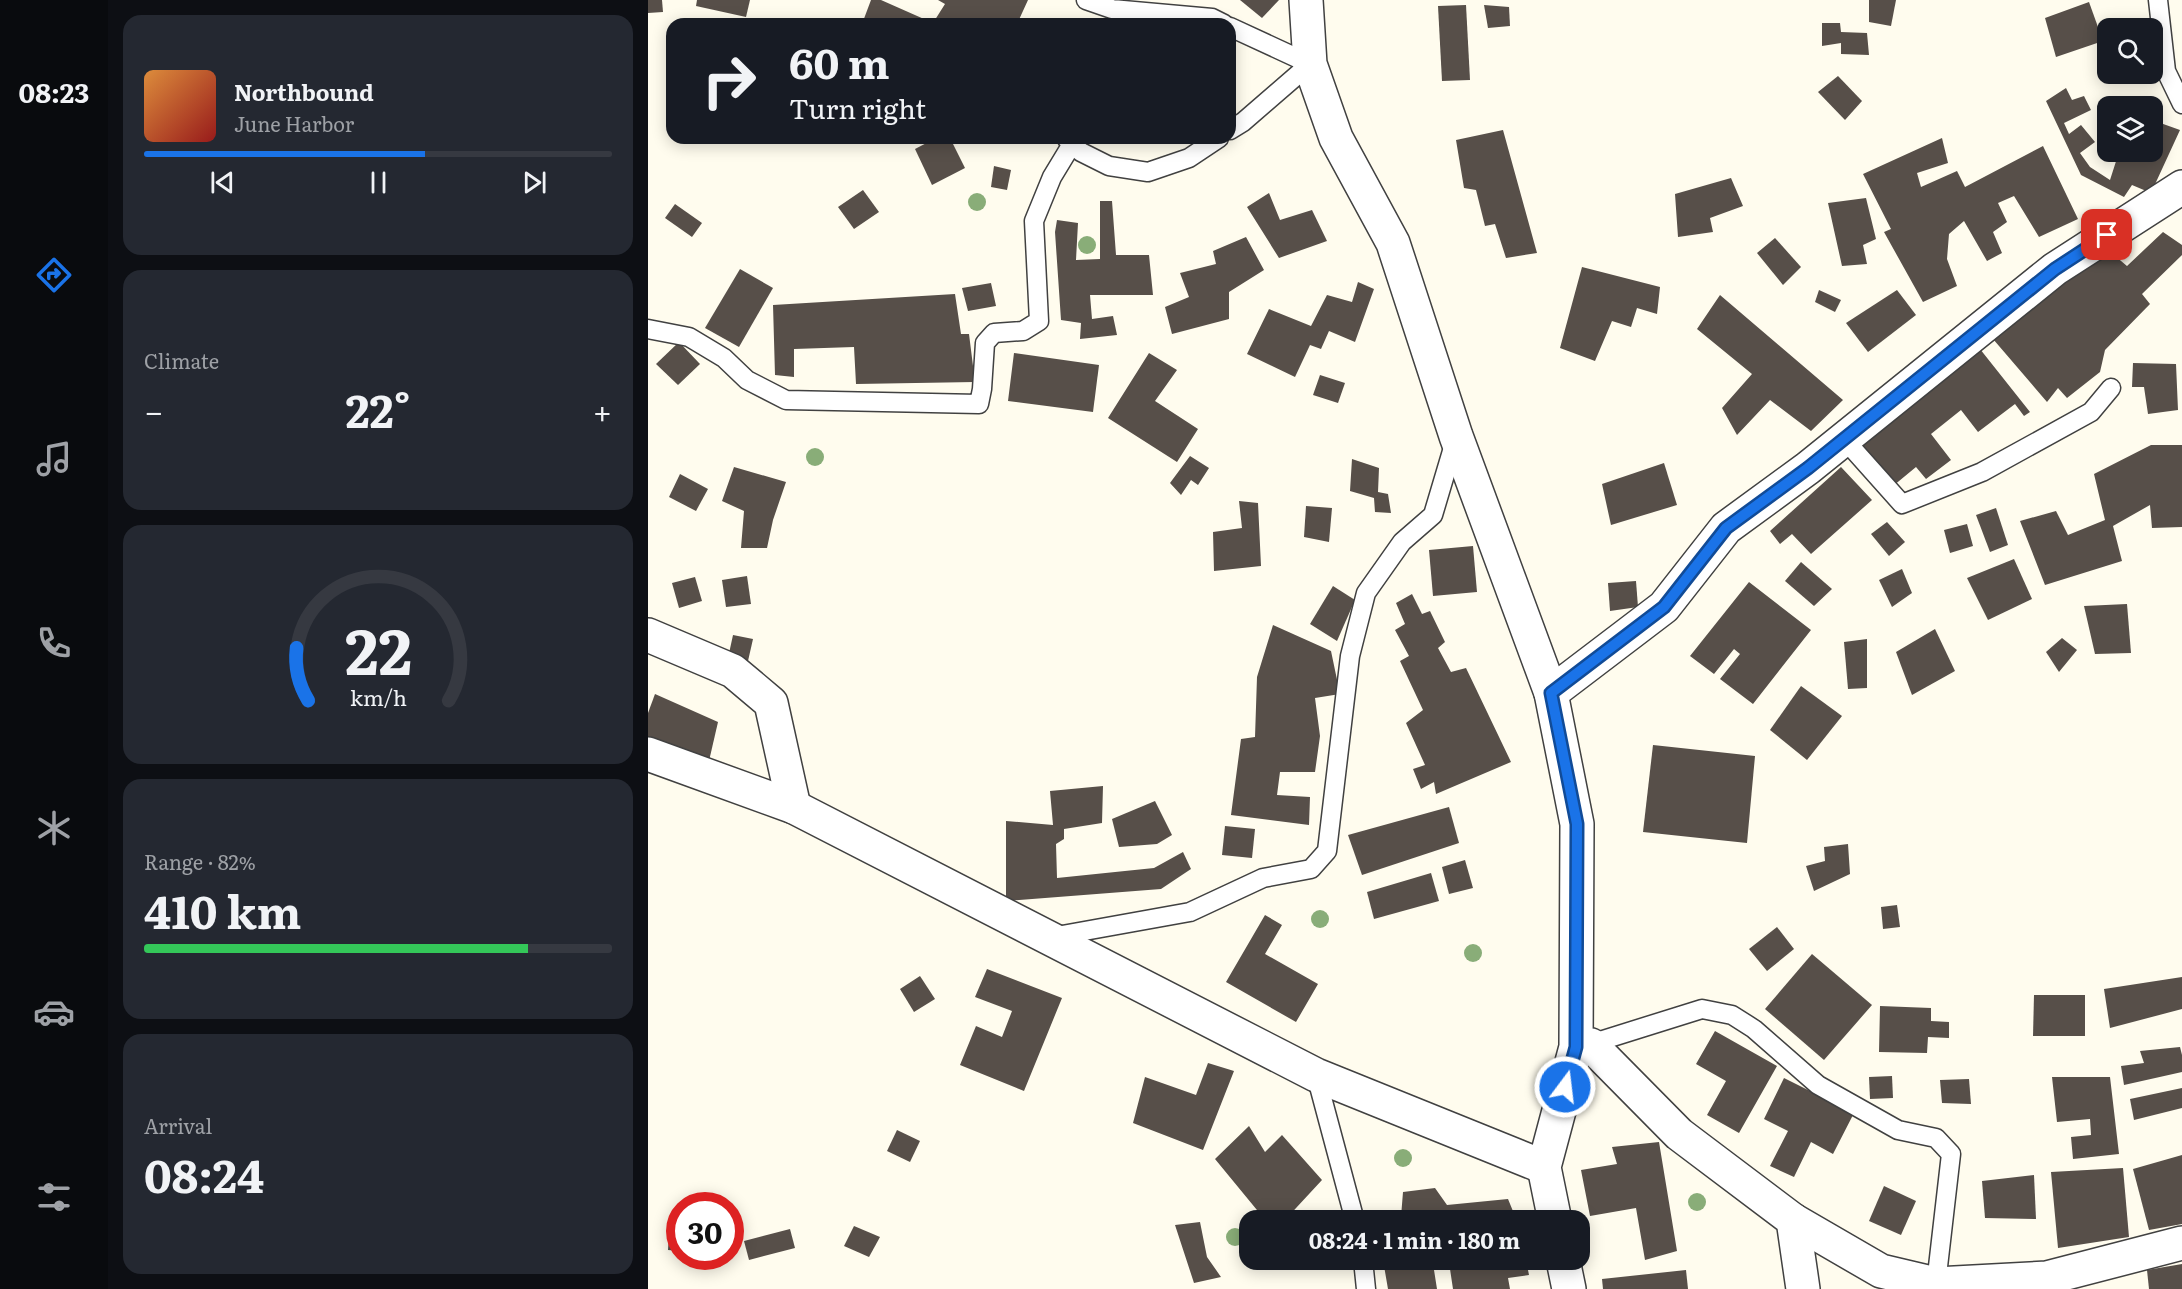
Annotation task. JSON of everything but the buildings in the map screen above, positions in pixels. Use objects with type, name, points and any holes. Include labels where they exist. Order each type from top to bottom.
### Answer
[{"type":"street","points":[[1306,0],[1310,64],[1336,138],[1394,243],[1456,436],[1551,693],[1577,824],[1584,1046],[1544,1167],[1553,1210]]},
{"type":"street","points":[[1551,693],[1664,607],[1726,528],[1808,468],[2055,269],[2182,187]]},
{"type":"street","points":[[648,635],[733,671],[771,703],[794,807]]},
{"type":"street","points":[[648,754],[794,807],[1316,1075],[1544,1167]]},
{"type":"street","points":[[1584,1046],[1678,1134],[1793,1220],[1881,1271],[1922,1281]]},
{"type":"street","points":[[1793,1220],[1803,1289]]},
{"type":"street","points":[[1873,1289],[1922,1281],[2047,1278],[2182,1243]]},
{"type":"street","points":[[1565,1270],[1569,1289]]},
{"type":"lane","points":[[1086,0],[1107,17],[1212,18]]},
{"type":"lane","points":[[2158,0],[2166,71],[2182,104]]},
{"type":"lane","points":[[1236,30],[1310,64],[1236,126]]},
{"type":"lane","points":[[648,329],[689,337],[724,358],[747,380],[786,400],[979,404],[985,343],[994,333],[1023,331],[1039,321],[1035,221],[1068,144]]},
{"type":"lane","points":[[1072,144],[1081,152],[1108,166],[1148,172],[1189,158],[1210,144]]},
{"type":"lane","points":[[1844,439],[1902,504],[1982,472],[2091,412],[2111,388]]},
{"type":"lane","points":[[1048,938],[1190,912],[1263,878],[1311,869],[1328,851],[1350,657],[1366,593],[1402,542],[1433,515],[1456,436]]},
{"type":"lane","points":[[1584,1046],[1702,1009],[1732,1015],[1754,1029],[1818,1085],[1898,1130],[1936,1138],[1951,1154],[1922,1281]]},
{"type":"lane","points":[[1316,1075],[1352,1210]]},
{"type":"lane","points":[[1364,1270],[1366,1289]]},
{"type":"route","points":[[1565,1087],[1576,1047],[1577,824],[1551,693],[1664,607],[1726,528],[1808,468],[2055,269],[2107,235]]}]
